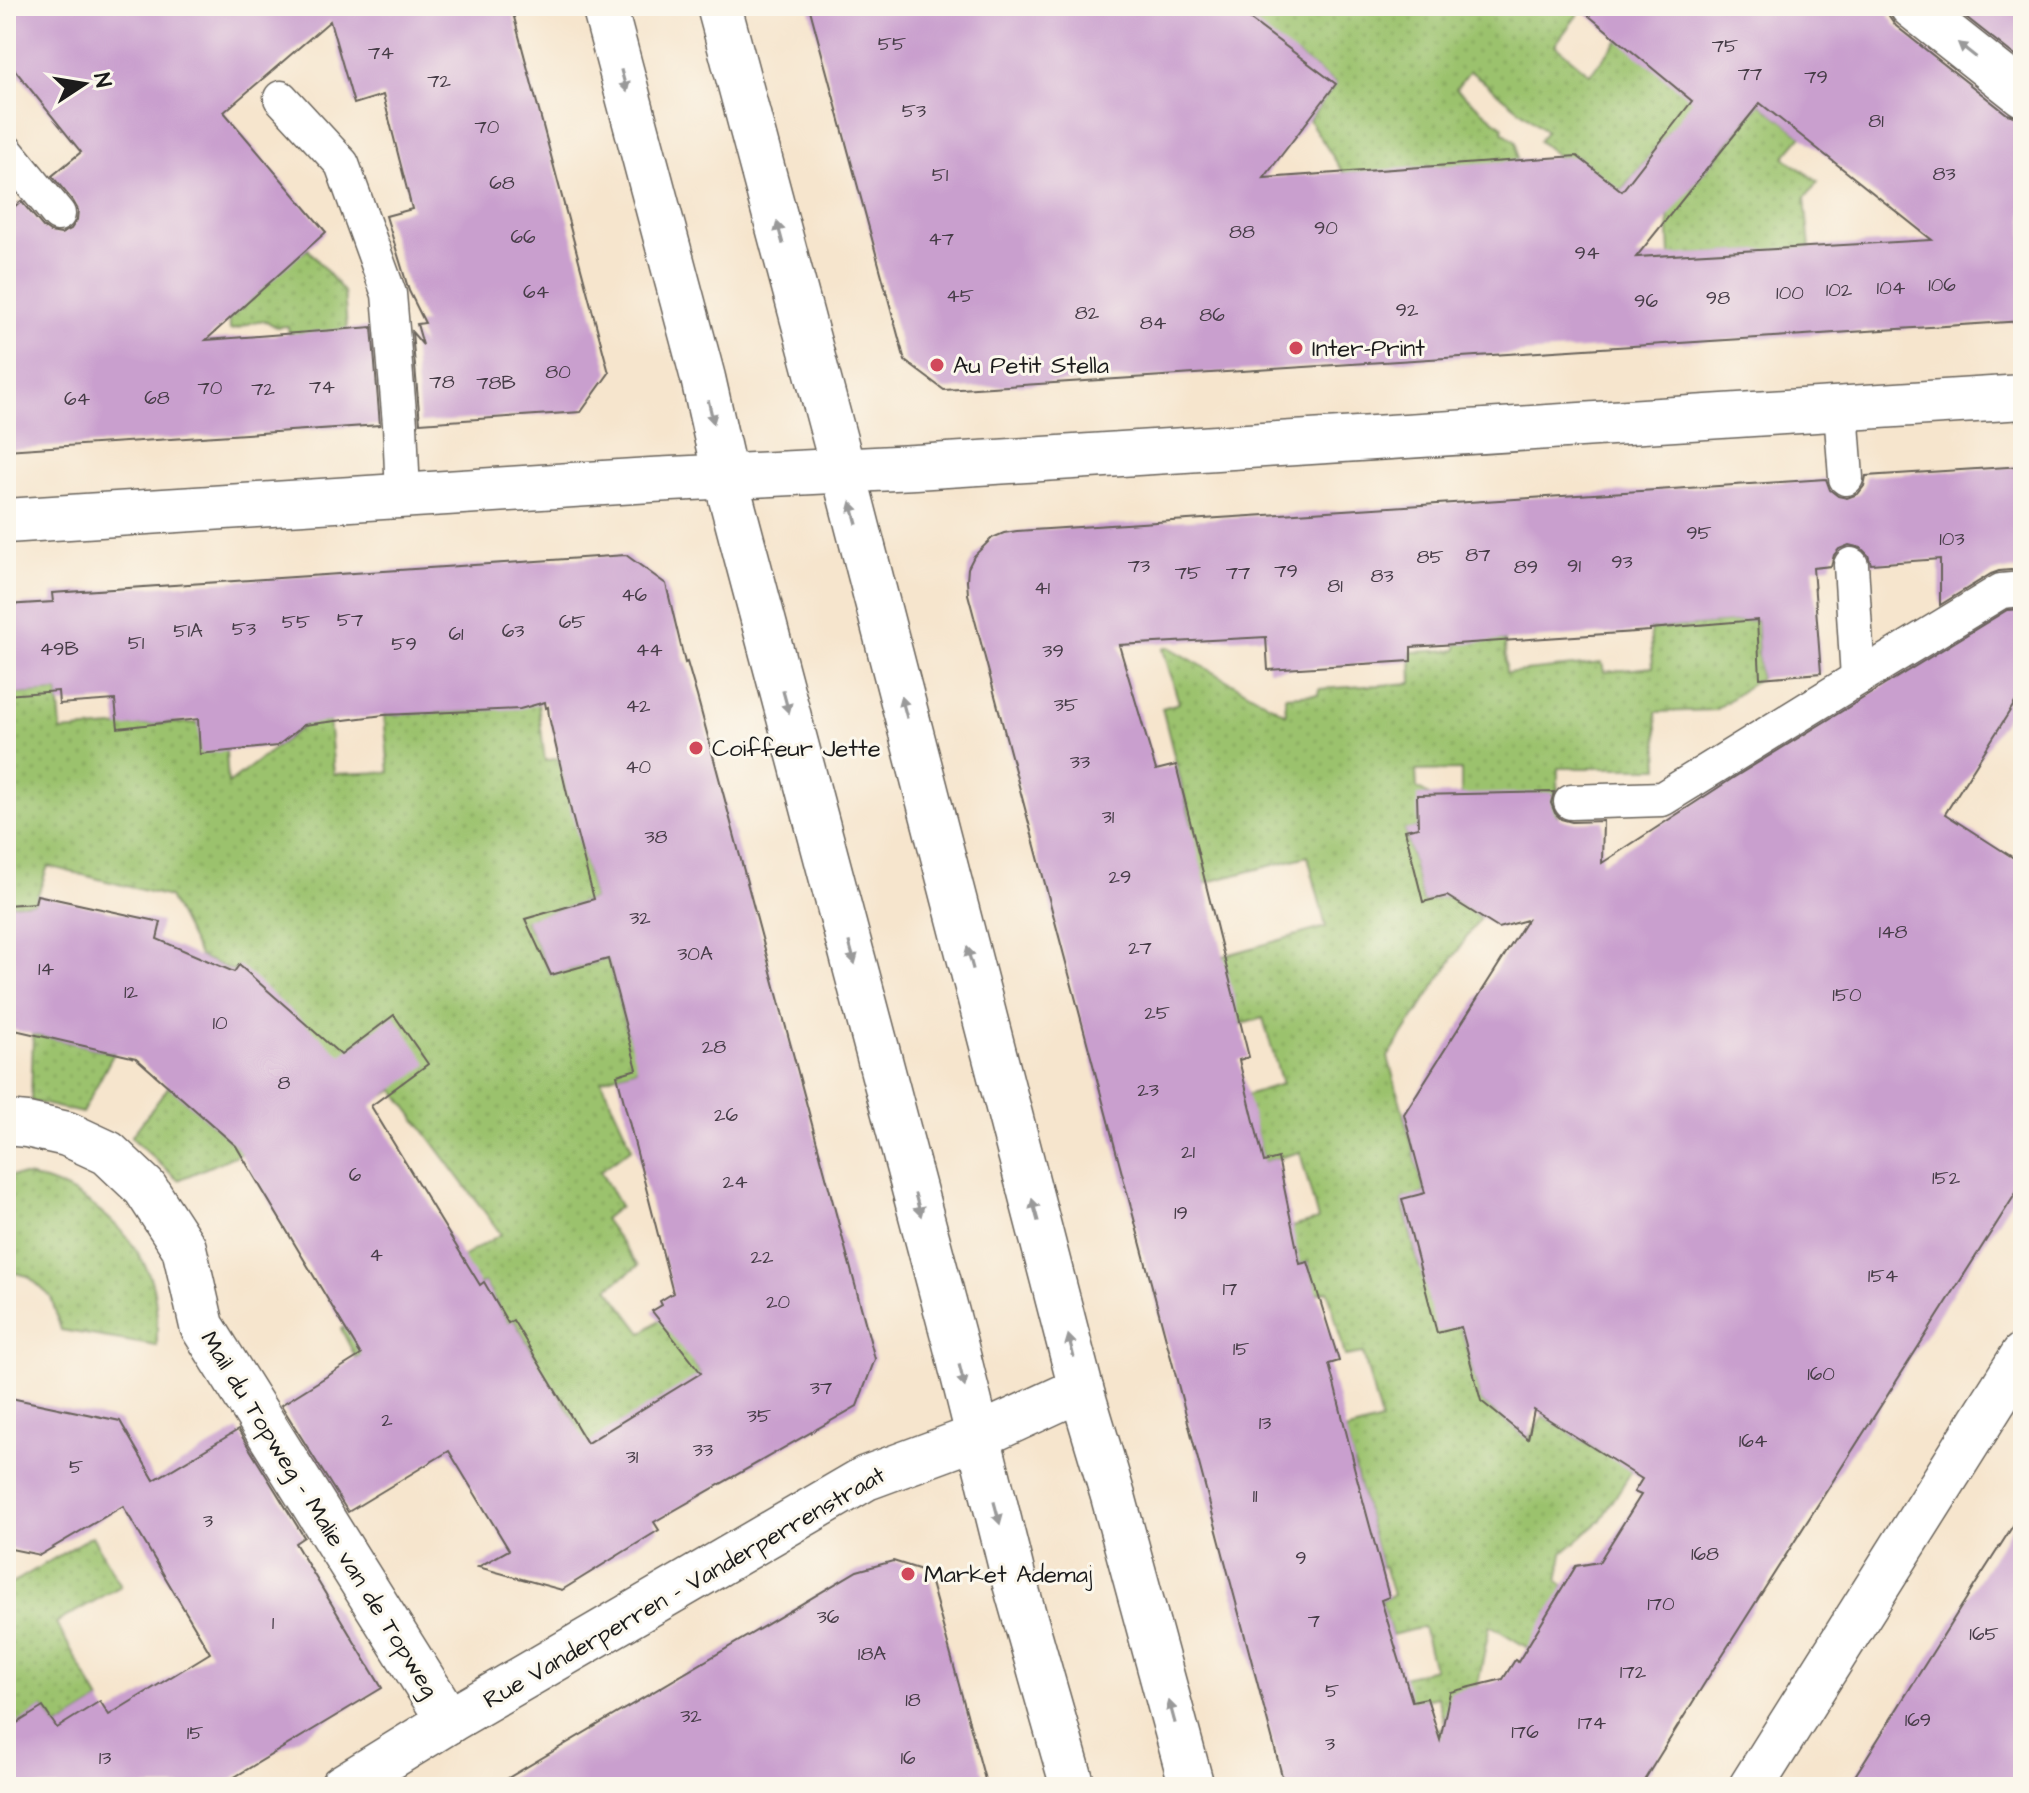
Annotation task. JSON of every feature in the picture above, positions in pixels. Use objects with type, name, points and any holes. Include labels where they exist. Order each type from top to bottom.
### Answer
[{"type":"street","points":[[604,6],[956,1347],[1014,1580],[1073,1787]]},
{"type":"street","points":[[719,6],[843,470],[1081,1389],[1192,1787]]},
{"type":"street","points":[[1912,6],[2023,94]]},
{"type":"street","points":[[6,521],[2023,397]]},
{"type":"street","name":"Mail du Topweg - Malie van de Topweg","points":[[6,1123],[67,1134],[108,1153],[145,1188],[184,1248],[202,1326],[449,1721]]},
{"type":"street","points":[[1751,1787],[2023,1355]]},
{"type":"street","name":"Rue Vanderperren - Vanderperrenstraat","points":[[342,1787],[449,1721],[866,1478],[977,1437],[1081,1389]]},
{"type":"lane","points":[[281,98],[342,164],[389,294],[403,496]]},
{"type":"lane","points":[[6,151],[58,214]]},
{"type":"lane","points":[[1841,410],[1846,478]]},
{"type":"lane","points":[[1851,565],[1858,678]]},
{"type":"lane","points":[[1571,802],[1662,799],[2001,591],[2023,589]]},
{"type":"green space","points":[[1235,6],[1584,6],[1555,45],[1590,74],[1618,40],[1728,60],[1613,201],[1539,141],[1546,131],[1470,71],[1456,89],[1503,127],[1502,131],[1516,142],[1519,181],[1386,238],[1309,120],[1336,84],[1297,55],[1253,36]]},
{"type":"green space","points":[[1760,103],[1802,136],[1784,157],[1818,182],[1805,198],[1810,248],[1670,256],[1668,211]]},
{"type":"green space","points":[[308,249],[344,292],[348,341],[289,334],[288,326],[276,327],[263,321],[230,330],[229,302]]},
{"type":"green space","points":[[1757,620],[1760,678],[1715,710],[1656,712],[1659,768],[1558,768],[1557,869],[1461,794],[1461,770],[1416,771],[1417,788],[1462,814],[1405,831],[1423,902],[1447,896],[1480,917],[1388,1057],[1425,1193],[1402,1200],[1419,1267],[1451,1291],[1481,1401],[1528,1439],[1544,1416],[1601,1453],[1622,1421],[1631,1472],[1600,1521],[1563,1553],[1558,1581],[1564,1586],[1538,1654],[1490,1625],[1462,1762],[1371,1747],[1445,1727],[1437,1696],[1409,1703],[1403,1677],[1434,1669],[1423,1627],[1392,1635],[1381,1600],[1393,1595],[1384,1566],[1381,1567],[1345,1431],[1381,1421],[1363,1353],[1345,1356],[1328,1291],[1301,1297],[1299,1290],[1315,1286],[1308,1262],[1293,1266],[1238,1241],[1318,1220],[1300,1152],[1264,1162],[1246,1095],[1282,1084],[1263,1018],[1238,1025],[1220,957],[1326,927],[1308,856],[1200,884],[1184,829],[1192,826],[1162,708],[1179,703],[1163,649],[1169,647],[1286,714],[1285,696],[1318,694],[1319,689],[1412,683],[1411,652],[1457,650],[1457,637],[1505,641],[1506,673],[1602,663],[1604,672],[1653,667],[1650,629]]},
{"type":"green space","points":[[58,691],[61,731],[198,723],[226,751],[228,784],[328,707],[334,774],[389,772],[384,715],[489,710],[538,703],[545,761],[559,758],[594,899],[525,920],[551,975],[608,959],[626,1029],[643,1067],[601,1080],[632,1148],[600,1171],[620,1206],[604,1219],[638,1266],[608,1288],[642,1333],[674,1309],[696,1366],[713,1396],[578,1449],[568,1432],[577,1425],[560,1395],[552,1399],[529,1359],[535,1355],[514,1320],[508,1323],[484,1282],[356,1358],[341,1329],[501,1234],[394,1090],[362,1108],[238,966],[234,971],[200,957],[169,897],[48,866],[35,903],[6,905],[6,695]]},
{"type":"green space","points":[[33,1034],[114,1053],[82,1113],[31,1101]]},
{"type":"green space","points":[[169,1086],[244,1152],[178,1180],[131,1137]]},
{"type":"green space","points":[[6,1175],[31,1177],[67,1190],[100,1211],[128,1239],[148,1272],[154,1290],[157,1346],[61,1330],[51,1297],[28,1276],[6,1271]]},
{"type":"green space","points":[[92,1536],[121,1586],[56,1623],[100,1701],[57,1728],[43,1708],[6,1730],[6,1587]]},
{"type":"building","points":[[6,6],[511,6],[609,373],[581,412],[420,423],[412,332],[423,345],[417,324],[425,323],[409,291],[386,216],[412,209],[383,95],[354,104],[330,21],[224,112],[326,232],[206,340],[372,327],[380,425],[6,450],[6,214],[21,201],[50,232],[61,234],[71,229],[77,220],[78,210],[52,176],[81,152],[6,59]]},
{"type":"building","points":[[809,6],[1232,6],[1336,84],[1264,178],[1577,156],[1622,191],[1692,101],[1577,6],[1888,6],[1889,16],[1896,26],[2007,114],[2023,118],[2023,321],[944,390],[905,361]],"holes":[[[1760,103],[1932,240],[1636,257]]]},
{"type":"building","points":[[1952,6],[2023,6],[2023,62]]},
{"type":"building","points":[[2023,466],[2023,569],[1991,574],[1940,605],[1940,559],[1871,564],[1861,548],[1849,545],[1839,549],[1831,566],[1813,568],[1821,673],[1760,678],[1757,620],[1650,631],[1411,647],[1411,661],[1268,670],[1266,637],[1119,645],[1156,770],[1176,765],[1249,1057],[1239,1060],[1264,1162],[1278,1158],[1300,1264],[1308,1262],[1339,1361],[1329,1364],[1389,1597],[1381,1600],[1412,1701],[1427,1698],[1440,1740],[1450,1692],[1503,1679],[1515,1660],[1518,1662],[1576,1566],[1599,1562],[1641,1495],[1634,1492],[1642,1479],[1534,1410],[1528,1439],[1481,1401],[1461,1327],[1437,1333],[1402,1199],[1425,1193],[1404,1114],[1527,920],[1498,928],[1447,896],[1423,902],[1405,830],[1418,827],[1417,795],[1554,792],[1551,803],[1561,819],[1572,822],[1603,821],[1602,863],[1733,778],[2007,610],[2023,609],[2023,690],[1945,814],[2023,864],[2023,1182],[1640,1787],[1285,1787],[968,594],[968,568],[974,556],[992,538],[1017,531],[1826,479],[1830,490],[1847,498],[1858,494],[1866,476]]},
{"type":"building","points":[[626,555],[666,584],[875,1359],[857,1406],[654,1522],[659,1530],[562,1590],[478,1567],[509,1550],[449,1451],[348,1512],[281,1405],[361,1355],[236,1146],[136,1058],[6,1028],[6,905],[35,903],[37,895],[161,922],[157,939],[234,972],[239,965],[341,1055],[394,1015],[428,1064],[371,1106],[480,1285],[484,1282],[508,1323],[513,1320],[587,1443],[701,1373],[652,1311],[673,1293],[617,1075],[637,1069],[608,959],[551,975],[525,919],[594,899],[548,707],[545,702],[520,709],[384,715],[304,725],[277,746],[200,754],[198,719],[118,728],[115,700],[59,704],[58,691],[6,695],[6,605],[53,602],[52,593]]},
{"type":"building","points":[[6,1397],[120,1421],[154,1480],[238,1430],[304,1537],[295,1543],[382,1688],[218,1787],[6,1787],[6,1730],[43,1707],[57,1728],[100,1701],[109,1715],[210,1653],[123,1506],[40,1555],[6,1548]]},
{"type":"building","points":[[2023,1510],[2023,1787],[1848,1787],[1973,1588]]},
{"type":"building","points":[[893,1561],[928,1572],[987,1787],[493,1787],[857,1571]]},
{"type":"place","name":"Inter-Print","points":[[1296,348]]},
{"type":"place","name":"Au Petit Stella","points":[[937,365]]},
{"type":"place","name":"Coiffeur Jette","points":[[696,748]]},
{"type":"place","name":"Market Ademaj","points":[[908,1574]]}]
